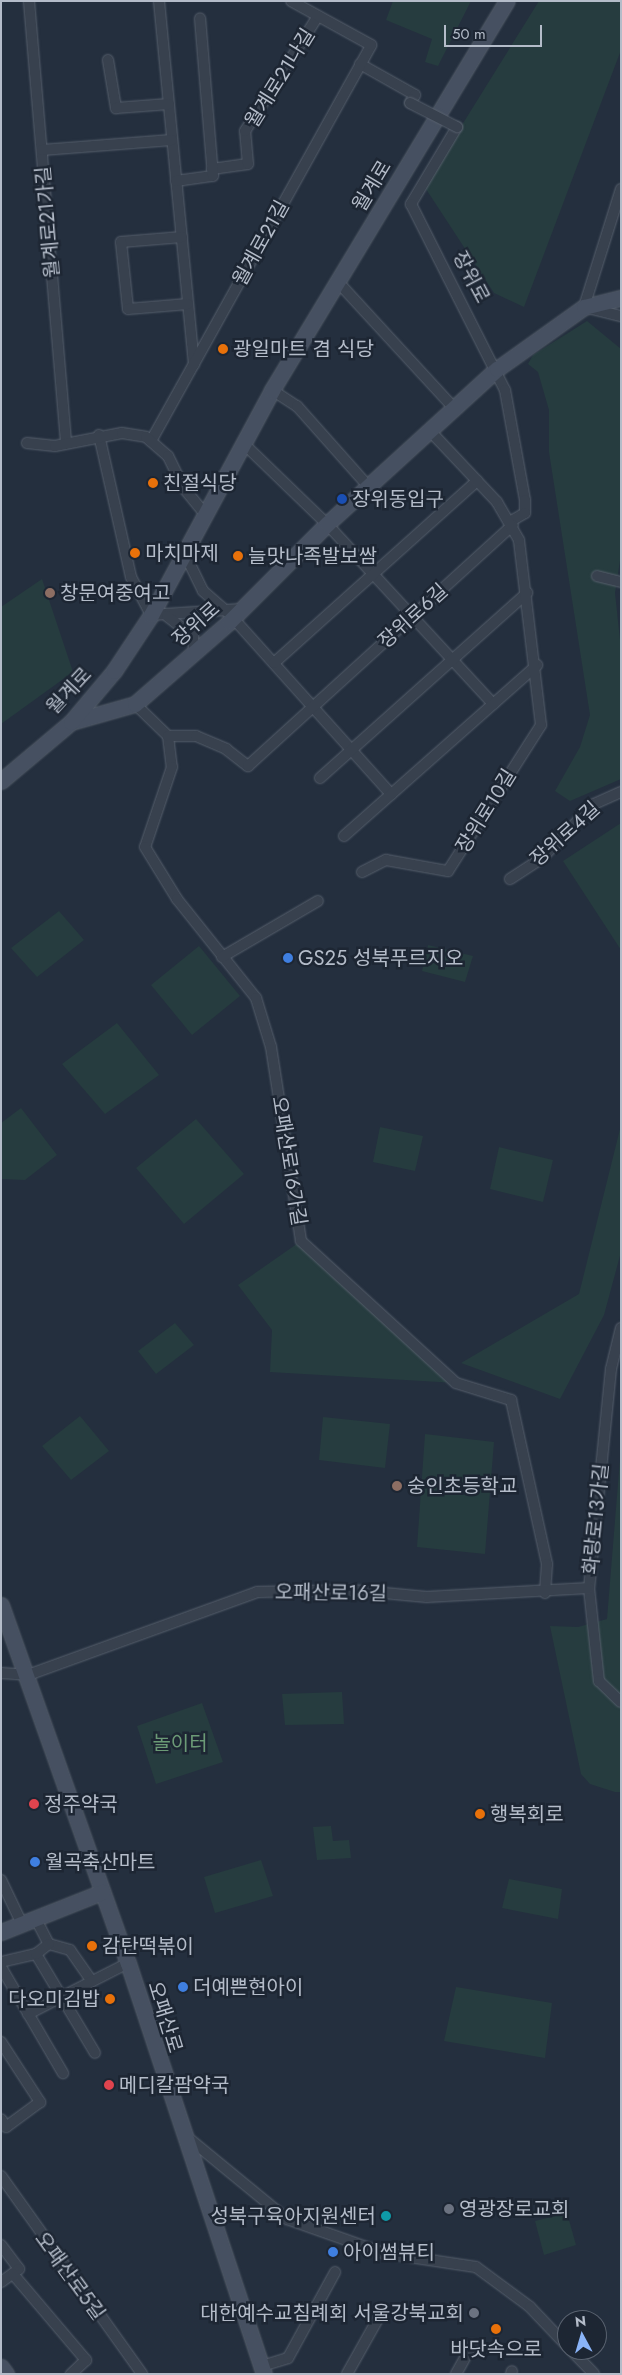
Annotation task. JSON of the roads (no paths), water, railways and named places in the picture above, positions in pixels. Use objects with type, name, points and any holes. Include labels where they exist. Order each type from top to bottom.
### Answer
[{"type":"main road","name":"월계로","points":[[1,781],[71,722],[114,671],[151,616],[204,513],[272,390],[507,1]]},
{"type":"main road","name":"장위로","points":[[71,722],[135,704],[194,652],[327,524],[497,369],[584,307],[621,298]]},
{"type":"main road","name":"오패산로","points":[[1,1605],[5,1626],[28,1675],[128,1963],[180,2130],[263,2370]]},
{"type":"main road","points":[[1,1932],[102,1892]]},
{"type":"main road","points":[[1,2367],[6,2374]]},
{"type":"street","name":"월계로21가길","points":[[29,1],[66,443]]},
{"type":"street","points":[[159,1],[194,364]]},
{"type":"street","points":[[291,1],[318,16]]},
{"type":"street","name":"월계로21길","points":[[151,441],[371,45],[318,16]]},
{"type":"street","name":"월계로21나길","points":[[176,181],[213,176],[212,168],[248,164],[245,130],[318,16]]},
{"type":"street","points":[[200,19],[212,168]]},
{"type":"street","points":[[108,60],[116,108],[169,104]]},
{"type":"street","name":"장위로","points":[[360,64],[415,94],[410,103],[457,127],[411,204],[497,369],[509,408],[525,500],[525,513],[512,523]]},
{"type":"street","points":[[42,150],[172,140]]},
{"type":"street","points":[[621,190],[584,307],[621,316]]},
{"type":"street","points":[[182,237],[121,242],[128,309],[188,304]]},
{"type":"street","points":[[338,282],[454,408]]},
{"type":"street","points":[[272,390],[297,406],[369,487]]},
{"type":"street","name":"장위로10길","points":[[362,872],[386,860],[448,871],[541,725],[536,665],[526,594],[512,523],[430,431]]},
{"type":"street","points":[[27,443],[55,446],[99,435],[122,433],[151,441],[168,456],[182,488],[204,513]]},
{"type":"street","points":[[99,435],[131,577],[151,616],[234,613]]},
{"type":"street","points":[[243,443],[327,524],[493,704]]},
{"type":"street","points":[[274,663],[477,482]]},
{"type":"street","name":"장위로6길","points":[[168,736],[196,736],[226,749],[248,766],[512,523]]},
{"type":"street","points":[[184,552],[203,591],[234,613],[274,663],[391,794]]},
{"type":"street","points":[[597,576],[621,582]]},
{"type":"street","points":[[320,778],[526,594]]},
{"type":"street","points":[[167,616],[193,636],[194,652]]},
{"type":"street","points":[[344,836],[536,665]]},
{"type":"street","points":[[135,704],[168,736]]},
{"type":"street","name":"오패산로16가길","points":[[168,736],[172,767],[145,847],[177,899],[256,998],[271,1047],[301,1240],[456,1383],[510,1400],[547,1564],[545,1593]]},
{"type":"street","name":"장위로4길","points":[[510,878],[542,858],[594,804],[621,792]]},
{"type":"street","points":[[222,957],[318,901]]},
{"type":"street","name":"화랑로13가길","points":[[621,1328],[611,1369],[589,1588],[599,1681],[621,1702]]},
{"type":"street","name":"오패산로16길","points":[[28,1675],[258,1592],[326,1589],[427,1597],[545,1593],[589,1588]]},
{"type":"street","points":[[1,1673],[28,1675]]},
{"type":"street","points":[[1,1880],[29,1922],[49,1944],[70,1950],[92,1982]]},
{"type":"street","points":[[1,1962],[36,1954],[49,1944]]},
{"type":"street","points":[[36,1954],[95,2052]]},
{"type":"street","name":"오패산로","points":[[28,2014],[128,1963]]},
{"type":"street","points":[[1,1967],[62,2073]]},
{"type":"street","points":[[1,2042],[40,2102],[6,2127],[1,2118]]},
{"type":"street","points":[[180,2130],[288,2219],[382,2253],[476,2267],[530,2307],[557,2335]]},
{"type":"street","name":"오패산로5길","points":[[1,2176],[142,2374]]},
{"type":"street","points":[[1,2245],[19,2270],[1,2282]]},
{"type":"street","name":"오패산로","points":[[263,2370],[288,2358],[335,2272]]},
{"type":"street","points":[[12,2274],[86,2360],[71,2374]]},
{"type":"street","points":[[347,2374],[379,2317]]},
{"type":"street","points":[[456,2374],[472,2345]]},
{"type":"street","points":[[581,2360],[594,2374]]},
{"type":"place","name":"광일마트 겸 식당","points":[[223,349]]},
{"type":"place","name":"친절식당","points":[[153,483]]},
{"type":"place","name":"장위동입구","points":[[342,499]]},
{"type":"place","name":"마치마제","points":[[135,553]]},
{"type":"place","name":"늘맛나족발보쌈","points":[[238,556]]},
{"type":"place","name":"창문여중여고","points":[[50,593]]},
{"type":"place","name":"GS25 성북푸르지오","points":[[288,958]]},
{"type":"place","name":"숭인초등학교","points":[[397,1486]]},
{"type":"place","name":"정주약국","points":[[34,1804]]},
{"type":"place","name":"행복회로","points":[[480,1814]]},
{"type":"place","name":"월곡축산마트","points":[[35,1862]]},
{"type":"place","name":"감탄떡볶이","points":[[92,1946]]},
{"type":"place","name":"더예쁜현아이","points":[[183,1987]]},
{"type":"place","name":"다오미김밥","points":[[110,1999]]},
{"type":"place","name":"메디칼팜약국","points":[[109,2085]]},
{"type":"place","name":"영광장로교회","points":[[449,2209]]},
{"type":"place","name":"성북구육아지원센터","points":[[386,2216]]},
{"type":"place","name":"아이썸뷰티","points":[[333,2252]]},
{"type":"place","name":"대한예수교침례회 서울강북교회","points":[[474,2313]]},
{"type":"place","name":"바닷속으로","points":[[496,2329]]},
{"type":"park label","name":"놀이터","points":[[180,1743]]}]
